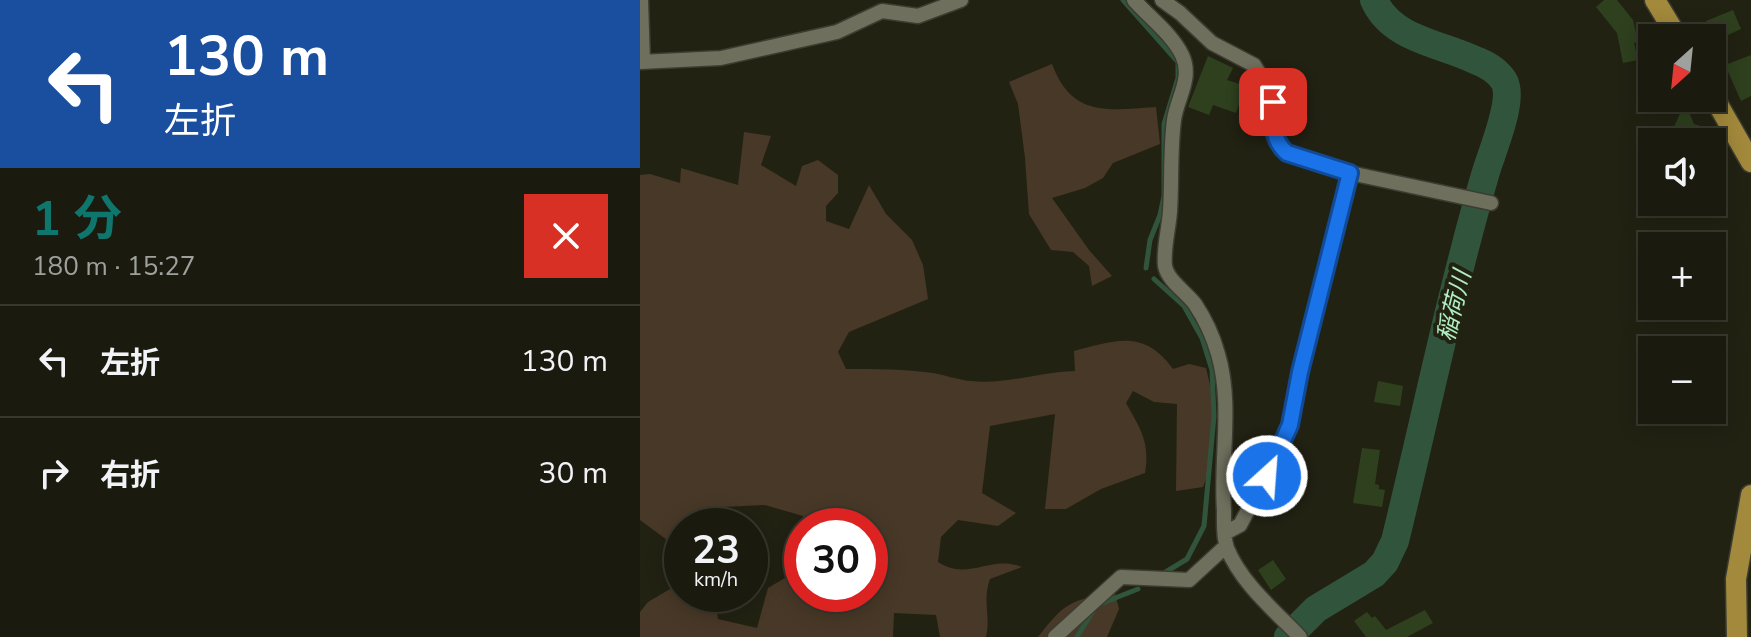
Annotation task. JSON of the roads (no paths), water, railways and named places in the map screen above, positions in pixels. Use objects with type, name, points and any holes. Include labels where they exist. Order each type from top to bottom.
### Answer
[{"type":"main road","points":[[1655,0],[1670,24]]},
{"type":"main road","points":[[1722,112],[1751,162]]},
{"type":"main road","points":[[1737,637],[1736,579],[1751,495]]},
{"type":"street","points":[[641,0],[642,62],[721,58],[837,32],[882,11],[918,16],[961,0]]},
{"type":"street","points":[[1134,0],[1174,42],[1183,57],[1186,71],[1172,140],[1165,267],[1170,277],[1195,304],[1212,336],[1223,372],[1226,401],[1223,478],[1226,540],[1253,588],[1300,637]]},
{"type":"street","points":[[1162,0],[1212,43],[1254,65],[1273,102],[1274,137],[1287,153],[1350,173],[1491,203]]},
{"type":"street","points":[[1055,637],[1121,577],[1189,580],[1240,525],[1290,425],[1300,372],[1350,173]]},
{"type":"waterway","points":[[1123,0],[1178,62],[1178,78],[1164,124],[1164,196],[1150,240],[1146,268]]},
{"type":"waterway","name":"稲荷川","points":[[1288,637],[1316,609],[1374,574],[1385,562],[1395,541],[1460,266],[1507,101],[1504,81],[1495,71],[1404,32],[1382,13],[1374,0]]},
{"type":"waterway","points":[[1154,279],[1184,306],[1202,338],[1212,370],[1214,416],[1204,526],[1187,559],[1164,573]]},
{"type":"waterway","points":[[1100,604],[1138,589]]},
{"type":"waterway","points":[[1077,637],[1093,611]]}]
